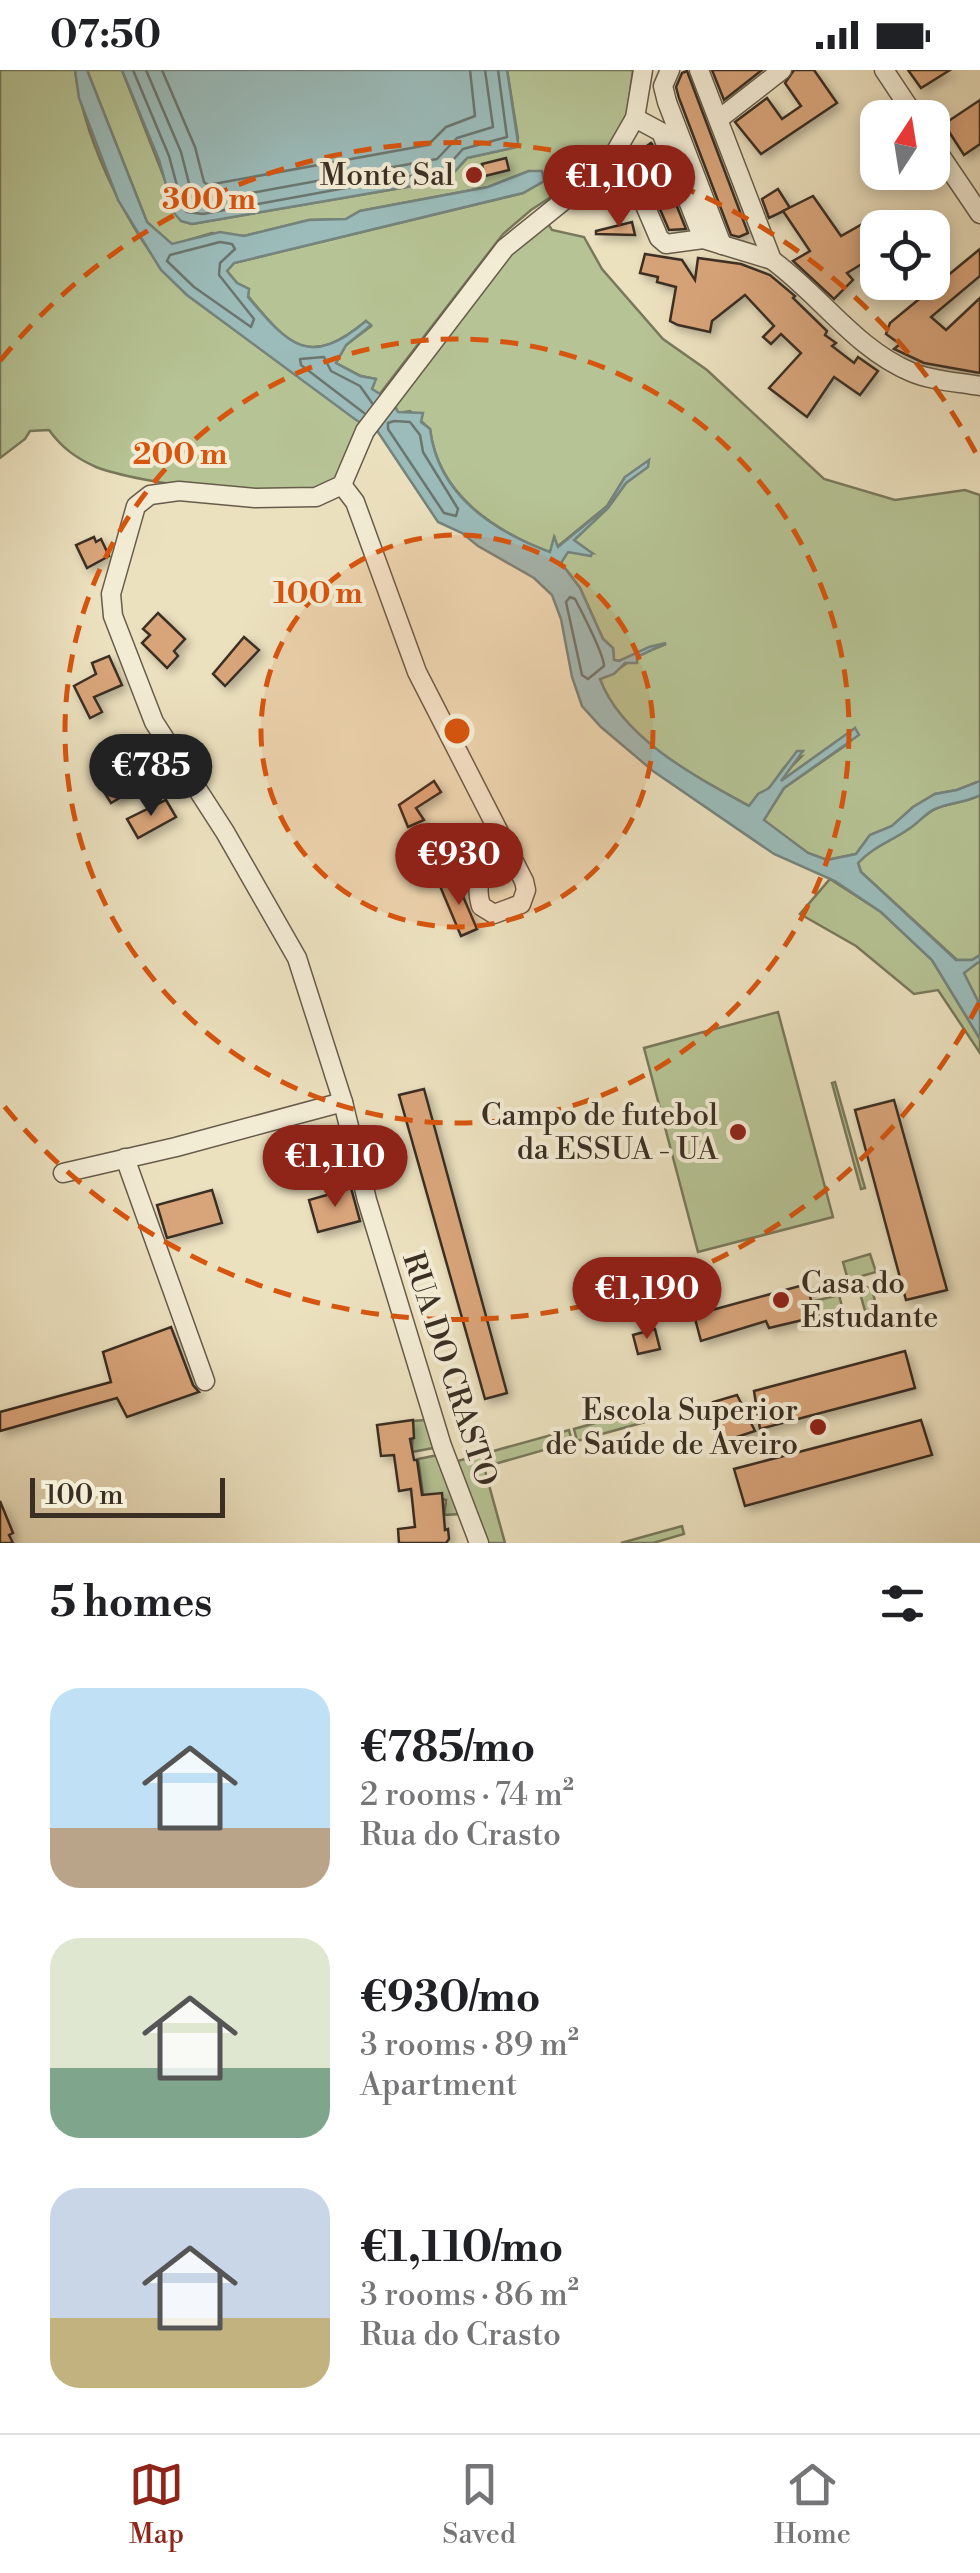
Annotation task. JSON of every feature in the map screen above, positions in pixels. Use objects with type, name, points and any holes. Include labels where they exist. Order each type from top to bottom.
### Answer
[{"type":"street","points":[[508,849],[417,672],[354,502],[342,485],[366,431],[505,248],[596,176],[620,147],[635,118],[642,70]]},
{"type":"street","points":[[670,70],[664,86],[668,102],[722,245]]},
{"type":"street","points":[[699,70],[772,260]]},
{"type":"street","points":[[719,119],[782,70]]},
{"type":"street","points":[[884,70],[904,100]]},
{"type":"street","points":[[635,118],[661,132],[703,239]]},
{"type":"street","points":[[620,147],[659,238],[666,244],[703,239],[772,260],[798,279],[873,351],[914,374],[980,386]]},
{"type":"street","points":[[950,169],[980,214]]},
{"type":"street","name":"RUA DO CRASTO","points":[[342,485],[316,497],[255,498],[179,491],[150,494],[136,506],[111,594],[113,616],[154,722],[225,832],[296,958],[343,1102],[367,1200],[442,1446],[479,1543]]},
{"type":"street","points":[[63,1173],[343,1102]]},
{"type":"street","points":[[125,1158],[205,1382]]},
{"type":"green space","points":[[0,70],[75,70],[80,99],[101,160],[130,221],[167,274],[187,295],[363,424],[346,465],[331,485],[313,492],[253,494],[144,480],[89,464],[64,447],[49,430],[30,431],[0,458]]},
{"type":"green space","points":[[87,70],[122,70],[181,221],[192,224],[447,180],[467,158],[516,147],[518,138],[507,70],[633,70],[627,115],[615,142],[594,169],[531,210],[503,234],[379,395],[372,389],[375,379],[336,363],[346,345],[371,326],[366,321],[329,344],[301,345],[275,327],[248,296],[249,289],[227,271],[234,263],[523,193],[544,181],[529,171],[488,187],[360,211],[346,219],[309,220],[244,236],[212,233],[172,245],[147,222]]},
{"type":"green space","points":[[544,218],[552,230],[584,237],[602,269],[663,339],[707,370],[824,479],[895,500],[965,490],[980,495],[980,781],[935,794],[892,826],[870,835],[856,854],[827,860],[808,853],[763,821],[784,788],[849,743],[854,729],[781,781],[801,757],[790,762],[749,806],[662,754],[625,720],[600,679],[666,644],[614,660],[613,648],[603,639],[580,588],[561,563],[567,552],[592,553],[573,541],[644,468],[625,477],[607,506],[557,547],[555,539],[550,553],[509,533],[472,507],[444,473],[430,429],[410,411],[398,413],[393,402],[505,252]]},
{"type":"green space","points":[[980,795],[980,955],[972,960],[957,960],[861,872],[858,863],[932,811]]},
{"type":"green space","points":[[830,879],[881,912],[932,960],[980,1039],[980,1053],[938,990],[914,994],[856,946],[800,914]]},
{"type":"green space","points":[[980,961],[980,1005],[963,973]]},
{"type":"green space","name":"Campo de futebol da ESSUA - UA","points":[[778,1012],[833,1217],[698,1252],[644,1048]]},
{"type":"green space","points":[[835,1082],[865,1188],[861,1189],[832,1083]]},
{"type":"green space","points":[[870,1254],[876,1272],[848,1280],[843,1262]]},
{"type":"green space","points":[[865,1286],[872,1290],[879,1315],[874,1322],[867,1318],[860,1293]]},
{"type":"green space","points":[[839,1295],[843,1310],[820,1316],[815,1301]]},
{"type":"green space","points":[[649,1408],[652,1420],[577,1441],[574,1429]]},
{"type":"green space","points":[[425,1420],[435,1445],[412,1452],[413,1421]]},
{"type":"green space","points":[[569,1430],[572,1442],[484,1467],[505,1543],[486,1543],[454,1462]]},
{"type":"green space","points":[[438,1455],[461,1514],[444,1515],[446,1500],[423,1495],[418,1459]]},
{"type":"green space","points":[[682,1526],[684,1534],[653,1543],[621,1543]]},
{"type":"water","points":[[75,70],[87,70],[147,222],[172,244],[220,232],[244,236],[309,220],[346,219],[360,211],[488,187],[529,171],[542,171],[544,181],[523,193],[234,263],[227,271],[249,289],[248,297],[276,328],[301,345],[329,344],[366,321],[371,325],[346,345],[336,363],[360,376],[376,379],[372,389],[393,402],[398,412],[423,413],[421,422],[430,429],[435,452],[456,491],[489,521],[529,543],[550,552],[554,537],[558,547],[607,507],[625,477],[649,460],[648,467],[626,483],[608,508],[574,540],[591,556],[568,552],[561,563],[580,588],[603,639],[613,648],[614,660],[666,643],[637,657],[637,663],[625,663],[614,674],[600,679],[625,720],[643,737],[684,769],[749,806],[769,788],[797,751],[803,751],[781,781],[855,728],[859,735],[784,788],[764,820],[808,853],[827,860],[856,854],[870,835],[892,826],[935,794],[980,781],[980,795],[932,811],[858,863],[861,872],[956,960],[972,960],[980,955],[980,961],[964,973],[980,1005],[980,1039],[932,960],[881,912],[835,881],[774,854],[653,771],[601,727],[582,706],[552,595],[534,578],[438,522],[378,432],[356,420],[187,295],[161,270],[118,200],[79,98]]},
{"type":"water","points":[[122,70],[507,70],[518,143],[517,147],[467,158],[447,180],[192,224],[181,221],[174,213],[159,160]]},
{"type":"building","points":[[712,70],[762,70],[724,100]]},
{"type":"building","points":[[794,70],[814,70],[837,103],[761,154],[735,122],[767,98],[782,119],[801,106],[785,83]]},
{"type":"building","points":[[908,70],[950,70],[921,88]]},
{"type":"building","points":[[687,71],[748,233],[739,237],[731,235],[679,98],[676,87]]},
{"type":"building","points":[[980,100],[980,144],[964,155],[950,133],[950,120]]},
{"type":"building","points":[[651,143],[686,229],[669,230],[636,154]]},
{"type":"building","points":[[506,158],[509,170],[485,176],[484,173],[475,184],[467,178],[471,169],[483,169],[482,164]]},
{"type":"building","points":[[778,189],[790,208],[769,218],[762,199]]},
{"type":"building","points":[[813,196],[841,236],[860,225],[860,265],[847,273],[853,280],[834,299],[793,261],[810,251],[783,211]]},
{"type":"building","points":[[632,222],[635,235],[596,234],[596,231]]},
{"type":"building","points":[[980,249],[980,276],[931,317],[946,330],[980,298],[980,373],[924,363],[894,349],[900,344],[886,334],[890,323],[918,300],[950,300],[950,274]]},
{"type":"building","points":[[645,254],[682,260],[695,280],[698,258],[741,264],[770,275],[827,331],[825,335],[836,343],[832,346],[854,363],[858,357],[878,371],[860,395],[834,377],[807,417],[769,388],[801,353],[781,334],[771,344],[763,337],[774,326],[745,295],[712,321],[710,332],[678,325],[670,321],[676,287],[640,273]]},
{"type":"building","points":[[94,537],[96,542],[101,539],[109,556],[87,568],[76,545]]},
{"type":"building","points":[[158,613],[185,639],[174,651],[178,656],[167,668],[142,643],[150,635],[143,629]]},
{"type":"building","points":[[244,637],[259,650],[225,686],[213,674]]},
{"type":"building","points":[[109,656],[122,685],[94,697],[102,712],[90,718],[74,686],[96,674],[92,663]]},
{"type":"building","points":[[136,743],[156,776],[111,803],[99,784],[123,770],[115,756]]},
{"type":"building","points":[[434,781],[441,792],[416,808],[424,820],[408,827],[399,805]]},
{"type":"building","points":[[166,800],[176,817],[138,838],[127,819]]},
{"type":"building","points":[[456,880],[477,929],[461,936],[440,886]]},
{"type":"building","points":[[424,1089],[507,1393],[485,1399],[399,1095]]},
{"type":"building","points":[[894,1100],[947,1290],[906,1300],[855,1110]]},
{"type":"building","points":[[351,1188],[360,1221],[318,1232],[309,1200]]},
{"type":"building","points":[[212,1190],[222,1223],[167,1238],[157,1205]]},
{"type":"building","name":"Casa do Estudante","points":[[807,1284],[815,1317],[769,1328],[766,1321],[701,1341],[694,1315]]},
{"type":"building","points":[[171,1327],[199,1392],[127,1417],[117,1398],[0,1431],[0,1412],[111,1382],[103,1352]]},
{"type":"building","points":[[655,1329],[660,1349],[638,1354],[633,1335]]},
{"type":"building","points":[[905,1351],[915,1388],[760,1429],[754,1391]]},
{"type":"building","points":[[737,1395],[755,1431],[725,1441],[713,1402]]},
{"type":"building","points":[[413,1420],[414,1438],[410,1439],[422,1495],[442,1493],[449,1539],[446,1543],[399,1543],[398,1529],[415,1527],[411,1489],[399,1491],[394,1455],[381,1456],[377,1425]]},
{"type":"building","points":[[921,1420],[932,1455],[745,1506],[734,1469]]},
{"type":"building","points":[[0,1501],[13,1533],[9,1535],[13,1543],[0,1543]]},
{"type":"place","name":"Monte Sal","points":[[474,175]]},
{"type":"place","name":"Campo de futebol da ESSUA - UA","points":[[738,1132]]},
{"type":"place","name":"Casa do Estudante","points":[[781,1300]]},
{"type":"place","name":"Escola Superior de Saúde de Aveiro","points":[[818,1427]]}]
